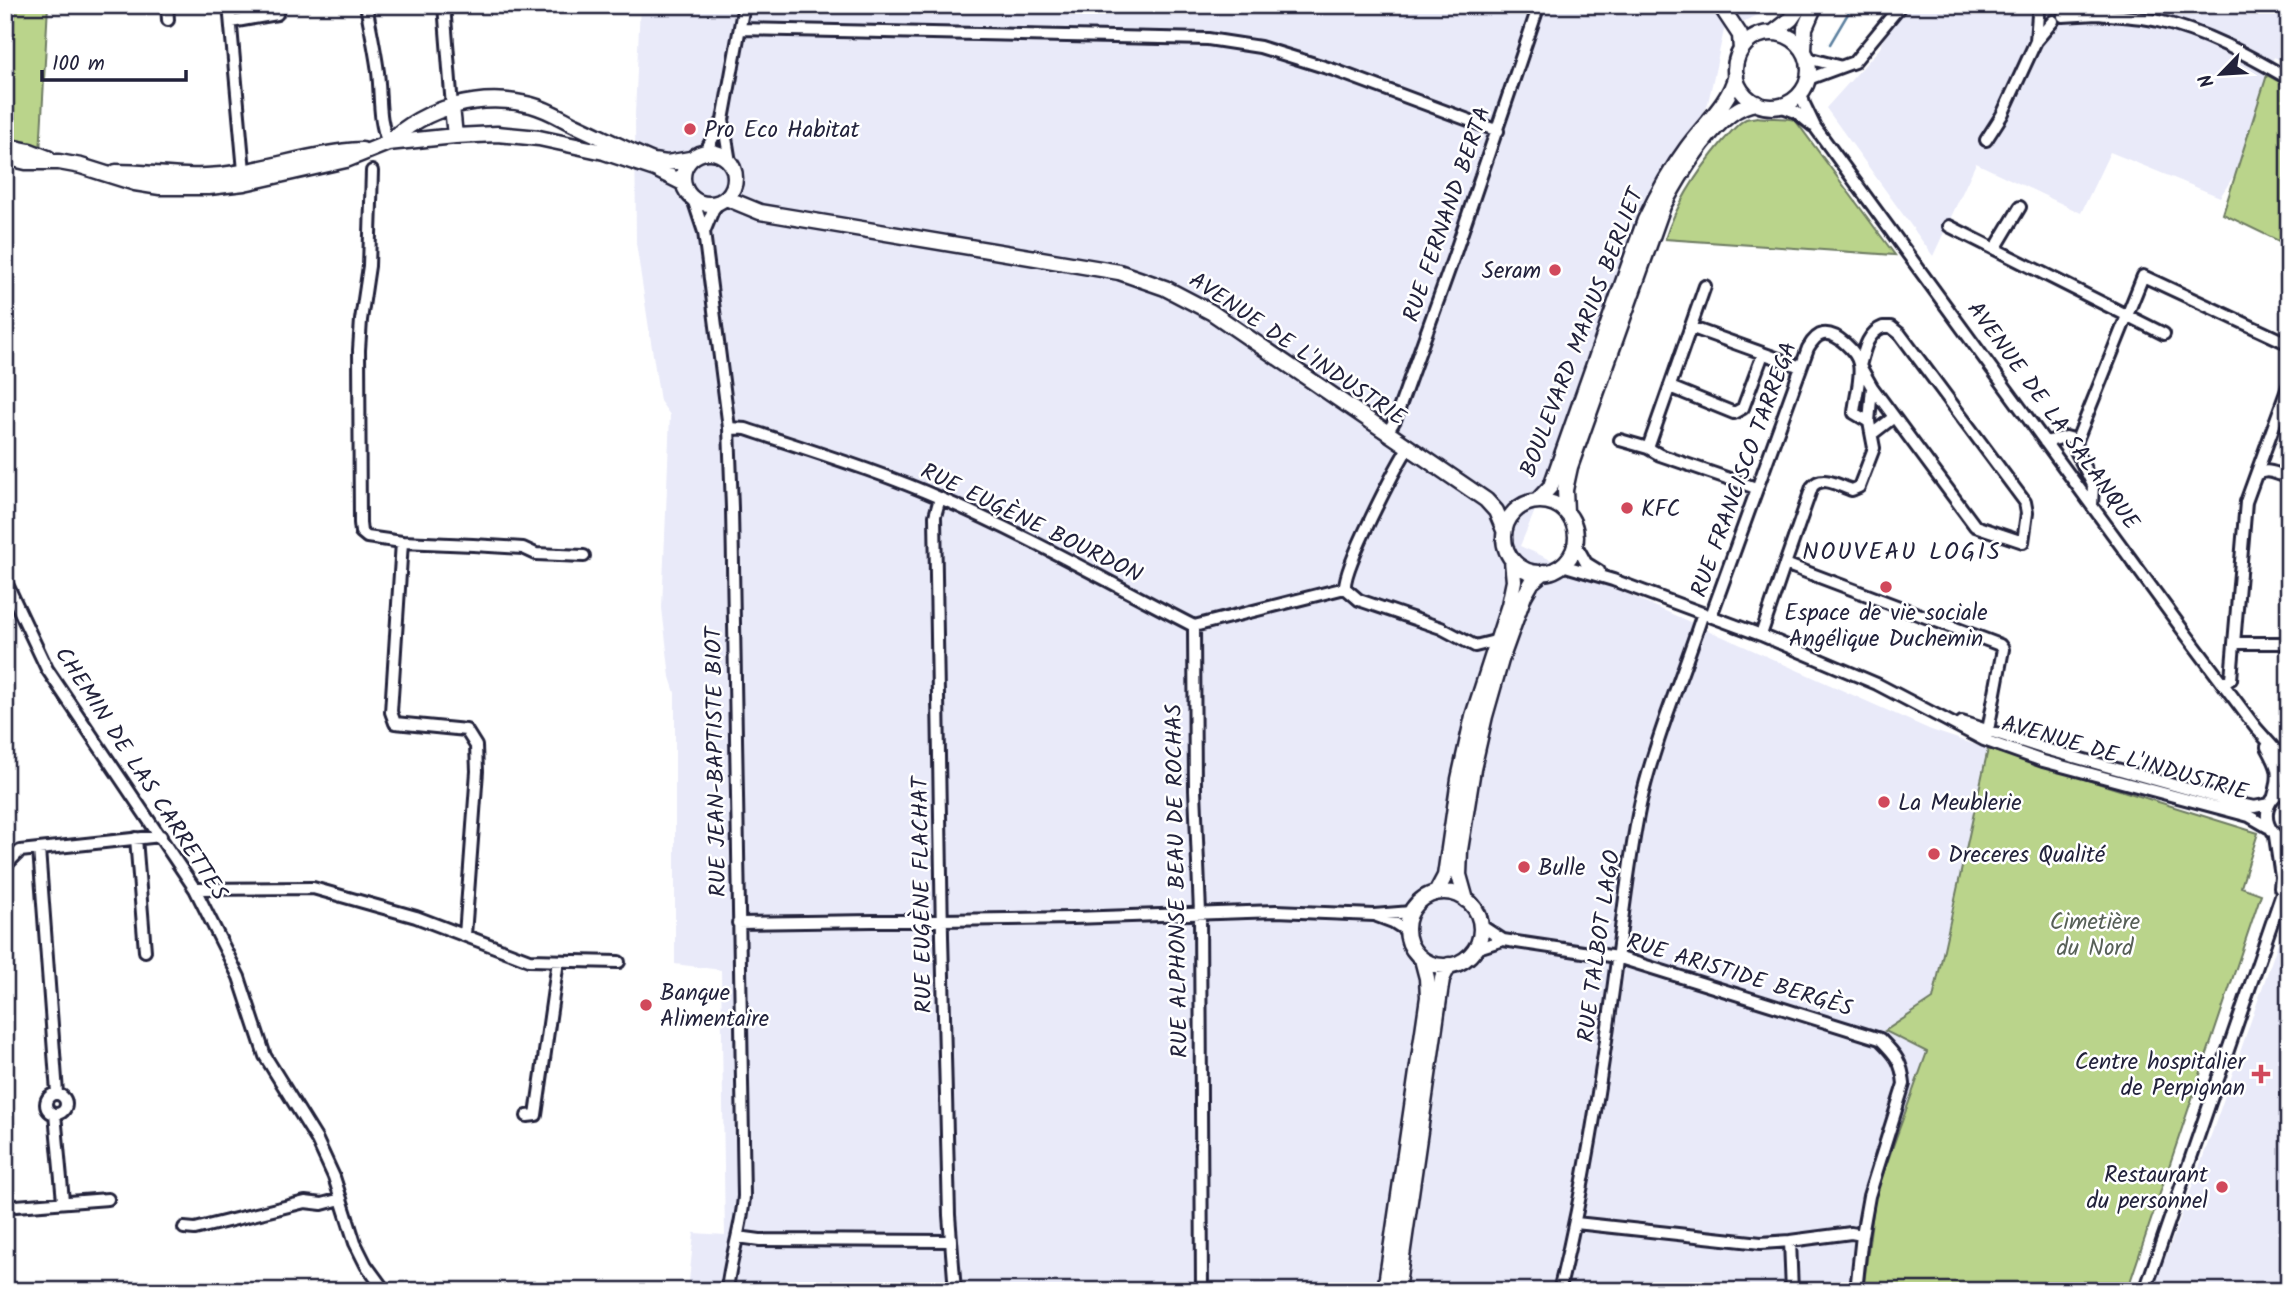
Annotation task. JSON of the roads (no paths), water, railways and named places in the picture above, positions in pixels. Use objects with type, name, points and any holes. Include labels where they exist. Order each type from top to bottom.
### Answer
[{"type":"main road","points":[[1720,5],[1740,35],[1741,50]]},
{"type":"main road","points":[[1728,5],[1739,19],[1769,33],[1785,35],[1796,42],[1805,55]]},
{"type":"main road","points":[[1801,5],[1791,19],[1748,42],[1741,50],[1735,66],[1739,87],[1757,103],[1780,106],[1795,98],[1804,85],[1805,28],[1815,5]]},
{"type":"main road","name":"BOULEVARD MARIUS BERLIET","points":[[1538,500],[1551,486],[1645,220],[1662,183],[1728,98],[1736,75]]},
{"type":"main road","points":[[388,143],[415,121],[452,107],[487,101],[510,102],[533,106],[653,161],[667,163],[690,159],[705,152],[723,156],[730,162],[735,180],[732,190],[723,200],[711,204],[702,203],[687,192],[683,183],[685,166],[690,159]]},
{"type":"main road","name":"BOULEVARD MARIUS BERLIET","points":[[1566,512],[1565,490],[1570,467],[1663,206],[1687,165],[1719,125],[1737,108],[1757,103]]},
{"type":"main road","points":[[452,107],[455,136]]},
{"type":"main road","points":[[5,146],[135,183],[160,187],[209,187],[280,176],[346,160],[388,143],[497,134],[575,145],[655,169],[683,183]]},
{"type":"main road","points":[[100,171],[202,177],[244,172],[343,151],[370,150]]},
{"type":"main road","points":[[5,157],[26,162],[60,162]]},
{"type":"main road","name":"AVENUE DE L'INDUSTRIE","points":[[735,180],[739,190],[749,199],[782,215]]},
{"type":"main road","name":"AVENUE DE L'INDUSTRIE","points":[[723,200],[760,212],[1119,272],[1165,288],[1211,312],[1486,500],[1496,511],[1504,530]]},
{"type":"main road","name":"AVENUE DE L'INDUSTRIE","points":[[1486,500],[1508,507],[1520,506]]},
{"type":"main road","points":[[1436,893],[1445,876],[1459,779],[1473,716],[1509,605],[1514,581],[1504,530],[1510,516],[1520,506],[1538,500],[1553,503],[1566,512],[1574,526],[1575,543],[1562,565],[1545,572],[1532,582],[1524,596],[1501,660],[1472,769],[1460,850],[1460,875],[1466,900]]},
{"type":"main road","points":[[1512,560],[1521,568],[1532,572],[1545,572]]},
{"type":"main road","points":[[1385,1291],[1428,997],[1422,959],[1411,945],[1407,931],[1410,912],[1417,903],[1436,893],[1457,894],[1476,911],[1480,937],[1475,949],[1466,958],[1449,965],[1432,964],[1422,959]]},
{"type":"main road","points":[[1397,1291],[1442,979],[1449,965]]},
{"type":"street","points":[[167,5],[168,20]]},
{"type":"street","points":[[229,5],[244,172]]},
{"type":"street","points":[[366,5],[378,75],[380,120],[388,143]]},
{"type":"street","points":[[444,5],[452,107]]},
{"type":"street","points":[[705,152],[723,120],[744,5]]},
{"type":"street","name":"RUE FERNAND BERTA","points":[[1387,433],[1395,420],[1498,131],[1539,5]]},
{"type":"street","points":[[1804,85],[1854,62],[1901,5]]},
{"type":"street","points":[[2081,5],[2098,14]]},
{"type":"street","points":[[2034,8],[2045,20],[2061,14],[2098,14],[2155,20],[2174,25],[2233,48],[2289,79]]},
{"type":"street","points":[[2034,8],[2036,41]]},
{"type":"street","points":[[231,22],[277,14]]},
{"type":"street","points":[[1986,140],[2002,116],[2036,41],[2061,14]]},
{"type":"street","points":[[741,29],[1208,38],[1260,47],[1334,70],[1498,131]]},
{"type":"street","points":[[1805,55],[1824,64],[1841,67]]},
{"type":"street","name":"AVENUE DE LA SALANQUE","points":[[1804,85],[1815,127]]},
{"type":"street","name":"AVENUE DE LA SALANQUE","points":[[1780,106],[1796,112],[1815,127],[2256,729],[2289,765]]},
{"type":"street","points":[[723,120],[730,162]]},
{"type":"street","points":[[372,171],[369,266],[360,320],[359,350],[361,532],[367,537],[402,542],[486,545],[523,548],[536,554],[584,556]]},
{"type":"street","name":"RUE JEAN-BAPTISTE BIOT","points":[[693,199],[704,232],[729,428],[744,1196],[727,1291]]},
{"type":"street","points":[[704,232],[713,210],[723,200]]},
{"type":"street","points":[[1995,249],[2020,207]]},
{"type":"street","points":[[1949,226],[2164,334]]},
{"type":"street","points":[[2060,461],[2077,445],[2143,276],[2289,344]]},
{"type":"street","points":[[1648,448],[1705,286]]},
{"type":"street","points":[[1690,327],[1801,367]]},
{"type":"street","name":"RUE FRANCISCO TARREGA","points":[[1707,615],[1808,348],[1814,338],[1824,334],[1835,336],[1856,355],[1860,366],[1872,387],[1975,526],[2023,542],[2027,513],[2025,502],[1896,330],[1883,327],[1875,330],[1870,336],[1860,366]]},
{"type":"street","points":[[1670,387],[1734,413],[1743,408],[1763,355]]},
{"type":"street","points":[[1860,366],[1854,413],[1869,422]]},
{"type":"street","points":[[2223,684],[2231,679],[2244,518],[2256,475],[2289,384]]},
{"type":"street","points":[[1761,635],[1812,487],[1822,480],[1852,490],[1859,487],[1874,448],[1869,422],[1872,387]]},
{"type":"street","points":[[1872,434],[1894,417]]},
{"type":"street","name":"RUE EUGÈNE BOURDON","points":[[729,428],[746,429],[889,477],[940,498],[1011,530],[1194,626]]},
{"type":"street","points":[[2045,442],[2066,437],[2077,445],[2093,485],[2092,506]]},
{"type":"street","points":[[1620,440],[1756,488]]},
{"type":"street","points":[[1408,448],[1354,555],[1344,580],[1345,588],[1359,600],[1441,628],[1475,646],[1496,641]]},
{"type":"street","points":[[2256,475],[2262,471],[2270,471],[2289,478]]},
{"type":"street","name":"RUE EUGÈNE FLACHAT","points":[[940,498],[935,516],[951,1241],[955,1291]]},
{"type":"street","points":[[402,542],[391,712],[395,723],[466,730],[476,746],[477,771],[465,935]]},
{"type":"street","name":"AVENUE DE L'INDUSTRIE","points":[[1575,543],[1586,563],[1613,580]]},
{"type":"street","points":[[1785,564],[2000,645],[2003,649],[1986,735]]},
{"type":"street","name":"AVENUE DE L'INDUSTRIE","points":[[1562,565],[1613,580],[1761,635],[1877,684],[1986,735],[2249,816],[2289,842]]},
{"type":"street","name":"CHEMIN DE LAS CARRETTES","points":[[5,580],[47,669],[195,889],[239,977],[265,1056],[317,1140],[355,1243],[366,1265],[385,1291]]},
{"type":"street","points":[[1194,626],[1345,588]]},
{"type":"street","name":"RUE TALBOT LAGO","points":[[1559,1291],[1576,1223],[1604,1058],[1627,880],[1640,804],[1658,741],[1707,615]]},
{"type":"street","name":"RUE ALPHONSE BEAU DE ROCHAS","points":[[1194,626],[1195,790],[1200,913],[1202,1291]]},
{"type":"street","points":[[2234,643],[2289,643]]},
{"type":"street","name":"AVENUE DE LA SALANQUE","points":[[2256,729],[2277,766],[2279,780],[2266,811],[2281,877],[2279,898]]},
{"type":"street","name":"AVENUE DE L'INDUSTRIE","points":[[2083,766],[2254,807],[2271,800]]},
{"type":"street","points":[[2271,800],[2289,789]]},
{"type":"street","points":[[5,866],[20,851],[161,836]]},
{"type":"street","points":[[136,838],[145,951]]},
{"type":"street","points":[[39,849],[57,1093],[64,1097],[66,1105],[63,1112],[55,1114],[63,1201]]},
{"type":"street","points":[[2145,1291],[2289,873]]},
{"type":"street","points":[[195,889],[313,888],[365,901],[529,960],[619,962]]},
{"type":"street","points":[[738,923],[1276,911],[1374,915],[1410,912]]},
{"type":"street","points":[[1374,915],[1407,931]]},
{"type":"street","name":"RUE ARISTIDE BERGÈS","points":[[1480,925],[1503,940],[1617,957],[1880,1040],[1896,1054],[1903,1068],[1904,1084],[1869,1196],[1862,1235]]},
{"type":"street","name":"RUE ARISTIDE BERGÈS","points":[[1475,949],[1503,940]]},
{"type":"street","points":[[527,1116],[536,1115],[558,961]]},
{"type":"street","points":[[16,1206],[108,1199]]},
{"type":"street","points":[[184,1228],[195,1229],[305,1202],[322,1204],[341,1199]]},
{"type":"street","points":[[1576,1223],[1761,1243],[1851,1233],[1862,1235],[1856,1291]]},
{"type":"street","points":[[738,1237],[760,1240],[951,1241]]},
{"type":"street","points":[[1790,1241],[1792,1291]]},
{"type":"waterway","points":[[1830,44],[1853,5]]},
{"type":"place","name":"Pro Eco Habitat","points":[[690,129]]},
{"type":"place","name":"Seram","points":[[1555,270]]},
{"type":"place","name":"KFC","points":[[1627,508]]},
{"type":"place","name":"Espace de vie sociale Angélique Duchemin","points":[[1886,587]]},
{"type":"place","name":"La Meublerie","points":[[1884,802]]},
{"type":"place","name":"Dreceres Qualité","points":[[1934,854]]},
{"type":"place","name":"Bulle","points":[[1524,867]]},
{"type":"place","name":"Banque Alimentaire","points":[[646,1005]]},
{"type":"place","name":"Centre hospitalier de Perpignan","points":[[2261,1074]]},
{"type":"place","name":"Restaurant du personnel","points":[[2222,1187]]},
{"type":"district","name":"NOUVEAU LOGIS","points":[[1902,551]]},
{"type":"park label","name":"Cimetière du Nord","points":[[2095,934]]}]
